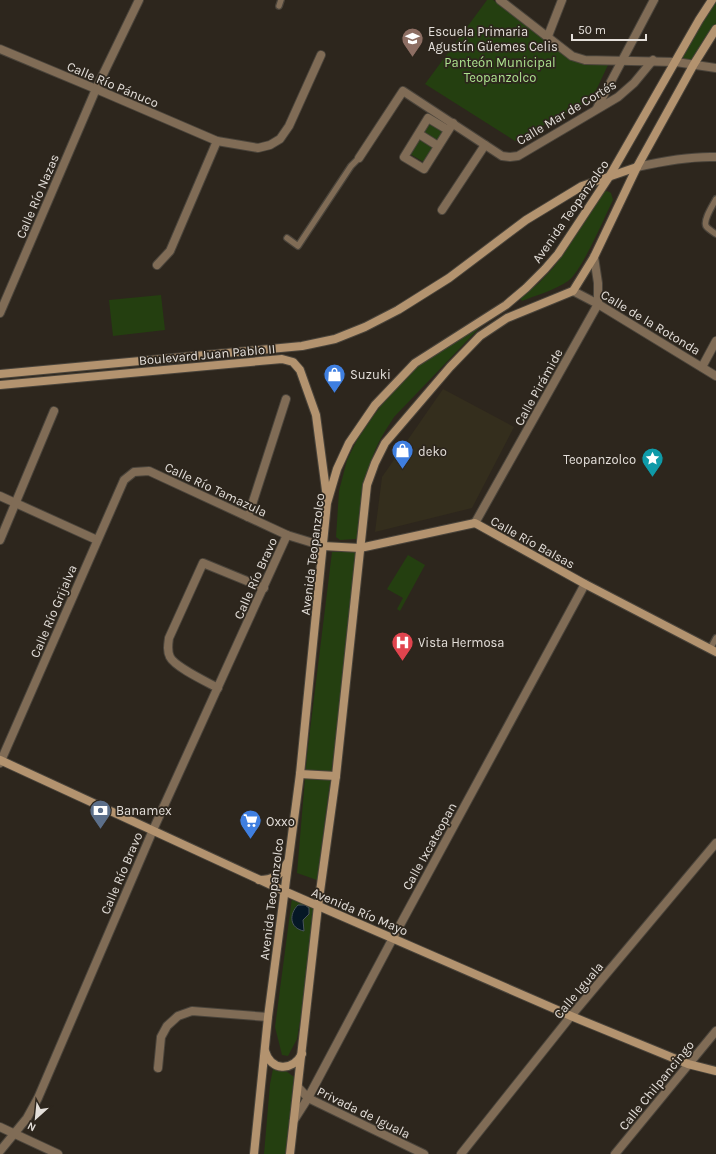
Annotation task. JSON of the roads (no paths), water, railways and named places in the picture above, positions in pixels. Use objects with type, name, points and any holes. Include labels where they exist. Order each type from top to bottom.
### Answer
[{"type":"main road","name":"Avenida Teopanzolco","points":[[254,1154],[268,1017],[300,774],[327,503],[337,469],[349,443],[374,405],[414,363],[506,305],[526,288],[558,254],[609,177],[712,0]]},
{"type":"main road","points":[[290,1154],[318,906],[336,776],[367,485],[375,463],[385,443],[450,367],[480,336],[507,318],[573,291],[594,257],[637,167],[694,64],[716,28]]},
{"type":"main road","name":"Boulevard Juan Pablo II","points":[[0,374],[302,346],[335,339],[359,330],[398,310],[449,278],[526,220],[582,186],[637,167]]},
{"type":"main road","name":"Boulevard Juan Pablo II","points":[[0,385],[282,359],[293,362],[300,370],[316,415],[327,503]]},
{"type":"main road","name":"Calle Río Balsas","points":[[323,546],[360,548],[475,523],[585,584],[713,651]]},
{"type":"main road","name":"Avenida Río Mayo","points":[[0,761],[259,880],[571,1016],[688,1064],[716,1071]]},
{"type":"main road","points":[[300,774],[336,776]]},
{"type":"main road","points":[[259,880],[271,878],[277,875],[282,871],[288,861]]},
{"type":"main road","points":[[265,1050],[272,1064],[282,1067],[292,1065],[302,1054]]},
{"type":"street","name":"Calle Río Nazas","points":[[0,313],[96,89],[139,0]]},
{"type":"street","points":[[500,0],[572,56],[585,60],[653,60],[716,68]]},
{"type":"street","points":[[548,36],[562,0]]},
{"type":"street","points":[[597,108],[654,0]]},
{"type":"street","name":"Calle Río Pánuco","points":[[0,49],[217,141],[258,148],[270,145],[280,139],[289,126],[321,55]]},
{"type":"street","name":"Calle Mar de Cortés","points":[[359,158],[403,91],[450,127],[485,145],[502,156],[510,157],[518,156],[618,96],[634,83],[653,60]]},
{"type":"street","points":[[428,118],[450,127],[424,169],[404,157],[428,118]]},
{"type":"street","points":[[419,134],[438,146]]},
{"type":"street","points":[[157,265],[170,251],[217,141]]},
{"type":"street","points":[[442,210],[485,145]]},
{"type":"street","points":[[637,167],[669,160],[716,157]]},
{"type":"street","name":"Calle Pirámide","points":[[475,523],[598,304],[598,283],[594,257]]},
{"type":"street","name":"Calle de la Rotonda","points":[[573,291],[598,304],[716,376]]},
{"type":"street","points":[[702,367],[716,341]]},
{"type":"street","points":[[248,517],[286,399]]},
{"type":"street","points":[[0,540],[54,411]]},
{"type":"street","name":"Calle Río Tamazula","points":[[134,472],[149,471],[287,535],[323,546]]},
{"type":"street","name":"Calle Río Grijalva","points":[[0,761],[124,480],[134,472]]},
{"type":"street","points":[[0,496],[97,540]]},
{"type":"street","name":"Calle Río Bravo","points":[[0,1151],[27,1118],[38,1098],[153,830],[287,535]]},
{"type":"street","points":[[218,688],[177,665],[170,657],[168,647],[169,638],[203,563],[264,588]]},
{"type":"street","name":"Calle Ixcateopan","points":[[294,1120],[308,1098],[585,584]]},
{"type":"street","name":"Calle Iguala","points":[[461,1154],[571,1016],[716,843]]},
{"type":"street","points":[[158,1068],[161,1037],[167,1026],[178,1016],[192,1011],[268,1017]]},
{"type":"street","name":"Calle Chilpancingo","points":[[615,1154],[716,1031]]},
{"type":"street","name":"Privada de Iguala","points":[[298,1087],[308,1098],[424,1154]]},
{"type":"street","points":[[0,1127],[58,1154]]},
{"type":"lane","points":[[287,238],[298,246],[351,166],[359,158]]},
{"type":"lane","points":[[716,199],[705,223],[706,227],[716,234]]},
{"type":"lane","points":[[713,651],[716,638]]},
{"type":"water","points":[[298,905],[305,905],[309,908],[309,914],[303,920],[304,931],[295,927],[292,920],[293,912]]},
{"type":"place","name":"Escuela Primaria Agustín Güemes Celis","points":[[413,58]]},
{"type":"place","name":"Suzuki","points":[[335,394]]},
{"type":"place","name":"deko","points":[[403,470]]},
{"type":"place","name":"Teopanzolco","points":[[652,478]]},
{"type":"place","name":"Vista Hermosa","points":[[403,662]]},
{"type":"place","name":"Banamex","points":[[101,830]]},
{"type":"place","name":"Oxxo","points":[[251,840]]},
{"type":"park label","name":"Panteón Municipal Teopanzolco","points":[[500,70]]}]
